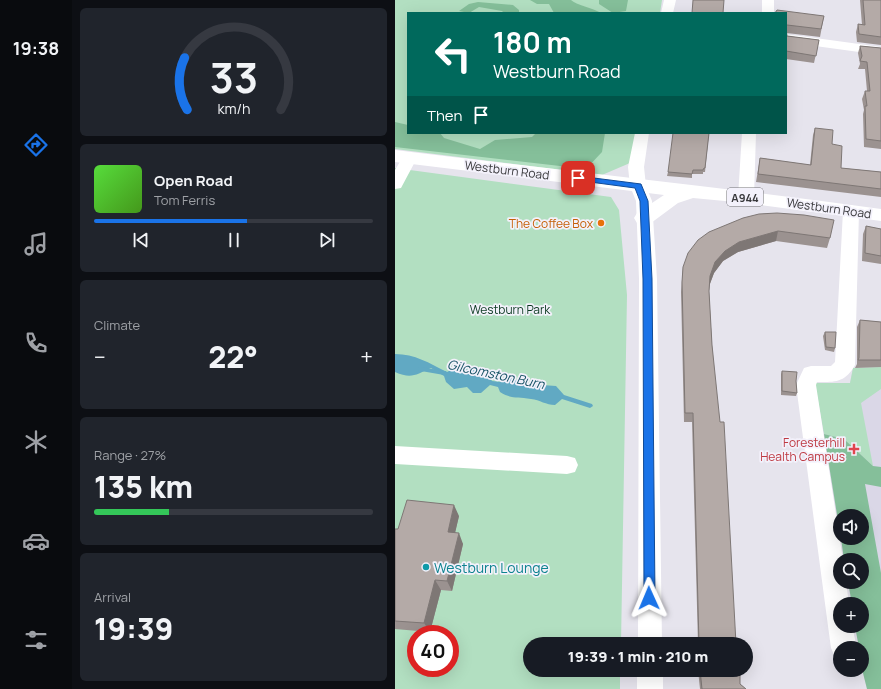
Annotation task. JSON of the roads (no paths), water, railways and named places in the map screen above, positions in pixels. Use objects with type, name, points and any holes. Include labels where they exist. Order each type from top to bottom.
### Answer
[{"type":"main road","name":"Westburn Road","points":[[402,157],[639,186],[746,197],[881,215]]},
{"type":"main road","points":[[645,218],[671,199],[693,192]]},
{"type":"street","points":[[667,12],[670,0]]},
{"type":"street","points":[[768,0],[768,12]]},
{"type":"street","points":[[787,38],[881,50]]},
{"type":"street","points":[[642,134],[636,167],[639,186],[644,201],[648,279],[650,637]]},
{"type":"street","points":[[746,197],[749,134]]},
{"type":"street","points":[[395,184],[402,157]]},
{"type":"street","points":[[836,597],[806,385],[811,374],[836,374],[845,364],[851,211]]},
{"type":"street","points":[[395,455],[567,464]]},
{"type":"street","points":[[650,677],[650,689]]},
{"type":"water","points":[[395,354],[415,357],[447,372],[457,367],[469,370],[480,369],[488,375],[492,381],[501,382],[511,378],[528,384],[556,386],[564,395],[592,404],[593,406],[590,408],[562,399],[555,405],[526,398],[512,397],[500,392],[498,387],[490,385],[481,393],[473,393],[467,387],[454,389],[446,382],[444,376],[431,368],[421,373],[409,376],[395,372]]},
{"type":"waterway","name":"Gilcomston Burn","points":[[421,369],[444,373]]},
{"type":"place","name":"The Coffee Box","points":[[601,223]]},
{"type":"place","name":"Foresterhill Health Campus","points":[[854,449]]},
{"type":"place","name":"Westburn Lounge","points":[[426,567]]},
{"type":"park label","name":"Westburn Park","points":[[510,309]]}]
